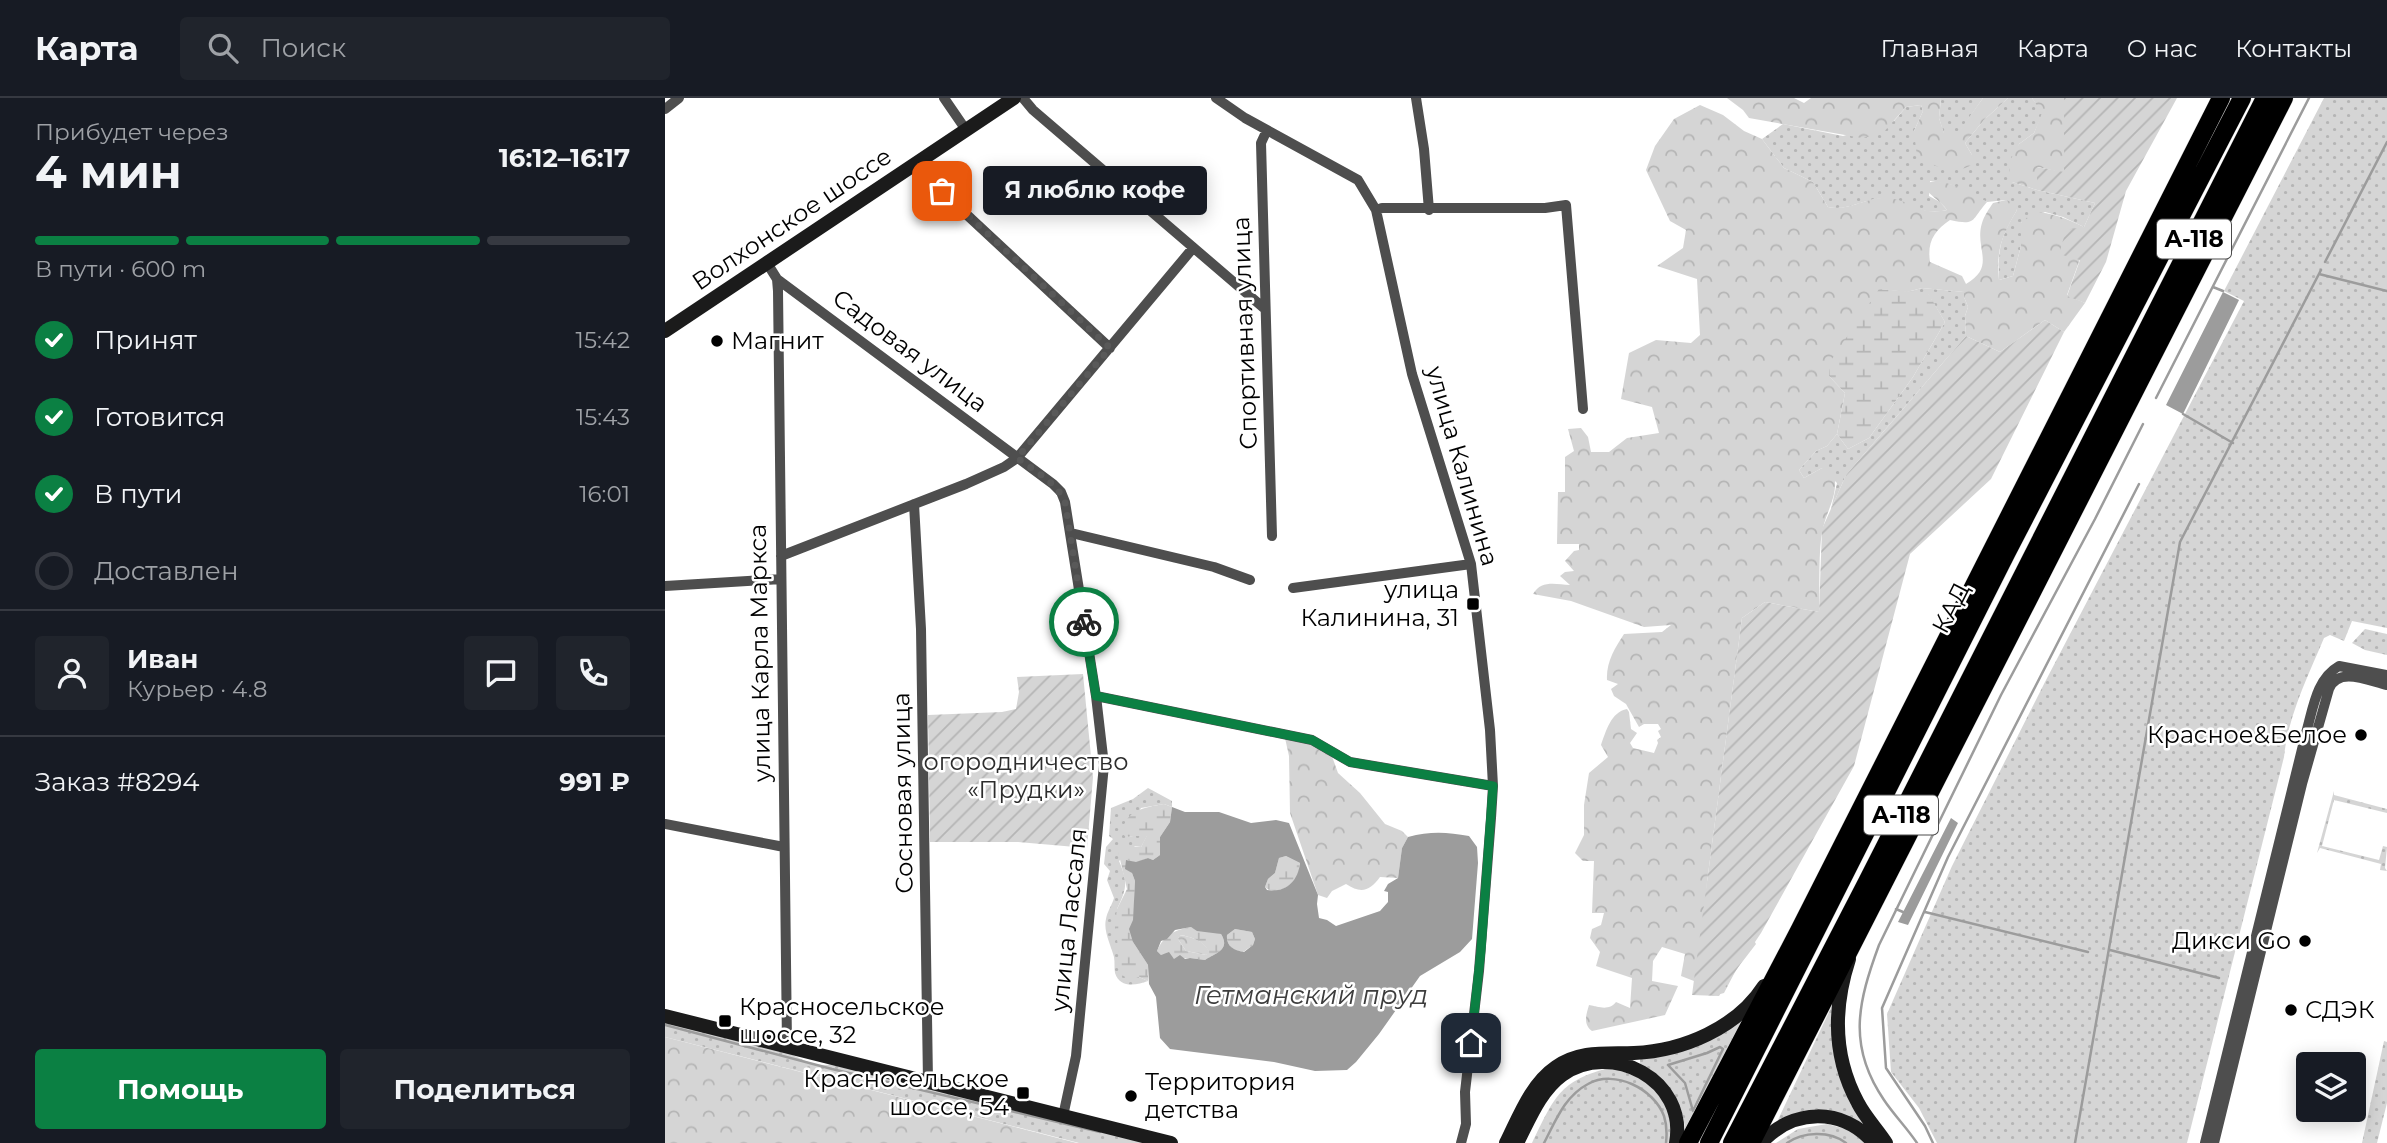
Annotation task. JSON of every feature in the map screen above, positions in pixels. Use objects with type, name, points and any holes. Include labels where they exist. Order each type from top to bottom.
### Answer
[{"type":"highway","points":[[1688,1143],[1800,929],[2221,98]]},
{"type":"highway","name":"КАД","points":[[1709,1143],[2007,552],[2242,98]]},
{"type":"highway","name":"КАД","points":[[1732,1143],[2265,98]]},
{"type":"highway","points":[[1751,1143],[1859,928],[2175,317],[2284,98]]},
{"type":"highway","points":[[2123,380],[2204,255]]},
{"type":"highway","points":[[1917,698],[2007,552]]},
{"type":"main road","name":"Волхонское шоссе","points":[[665,331],[1014,98]]},
{"type":"main road","points":[[1859,928],[1841,991],[1837,1041],[1841,1063],[1858,1103],[1886,1143]]},
{"type":"main road","points":[[1506,1143],[1537,1087],[1556,1067],[1588,1054],[1641,1052],[1686,1044],[1722,1027],[1760,993],[1800,929]]},
{"type":"main road","points":[[665,1016],[1171,1143]]},
{"type":"main road","points":[[1517,1143],[1551,1084],[1579,1065],[1601,1061],[1622,1063],[1650,1076],[1670,1104],[1675,1118],[1676,1143]]},
{"type":"main road","points":[[1761,1143],[1787,1123],[1804,1116],[1842,1120],[1857,1127],[1874,1143]]},
{"type":"street","points":[[665,109],[679,98]]},
{"type":"street","points":[[944,98],[966,130]]},
{"type":"street","points":[[1023,98],[1033,110],[1265,309]]},
{"type":"street","name":"улица Калинина","points":[[1216,98],[1266,130],[1358,180],[1367,191],[1376,210],[1412,374],[1471,564],[1490,730],[1493,786],[1479,971],[1465,1092],[1466,1124],[1461,1143]]},
{"type":"street","points":[[1416,98],[1429,210]]},
{"type":"street","name":"Спортивная улица","points":[[1266,130],[1261,143],[1272,536]]},
{"type":"street","points":[[916,163],[923,174],[1110,348]]},
{"type":"street","points":[[1376,210],[1545,208],[1566,205],[1583,409]]},
{"type":"street","points":[[781,556],[985,475],[1017,458],[1193,248]]},
{"type":"street","points":[[767,263],[777,279]]},
{"type":"street","name":"Садовая улица","points":[[777,279],[1017,458]]},
{"type":"street","name":"улица Карла Маркса","points":[[777,279],[787,1045]]},
{"type":"street","name":"улица Лассаля","points":[[1017,458],[1061,492],[1065,502],[1096,696],[1104,765],[1076,1056],[1063,1116]]},
{"type":"street","name":"Сосновая улица","points":[[914,504],[922,670],[928,1081]]},
{"type":"street","points":[[1071,533],[1214,567],[1250,580]]},
{"type":"street","points":[[1293,588],[1471,564]]},
{"type":"street","points":[[665,586],[781,579]]},
{"type":"street","points":[[2205,1143],[2309,721],[2323,680],[2329,672],[2339,671],[2387,675]]},
{"type":"street","points":[[2339,671],[2387,685]]},
{"type":"street","points":[[2214,1143],[2302,784],[2329,689],[2339,671]]},
{"type":"street","points":[[1096,696],[1312,740],[1350,762],[1493,786]]},
{"type":"street","points":[[665,824],[784,847]]},
{"type":"green space","points":[[1727,98],[1794,98],[1804,103],[1811,98],[1941,98],[1939,118],[1944,133],[1957,134],[1983,98],[2008,98],[1984,120],[1965,143],[1972,155],[1980,160],[1963,169],[1949,170],[1917,157],[1914,131],[1923,111],[1921,105],[1906,107],[1882,134],[1862,138],[1749,118]]},
{"type":"green space","points":[[1941,98],[1983,98],[1958,134],[1944,134],[1939,118]]},
{"type":"green space","points":[[2008,98],[2032,98],[2043,113],[2034,133],[2019,144],[2012,182],[2095,203],[2084,227],[2045,212],[2021,223],[2021,246],[2013,276],[1999,280],[2001,243],[2017,210],[2006,200],[1987,202],[1952,185],[1930,181],[1929,196],[1947,210],[1923,210],[1881,198],[1844,207],[1828,207],[1813,182],[1784,168],[1762,139],[1783,124],[1843,136],[1894,121],[1906,107],[1921,105],[1923,111],[1914,131],[1972,155],[1965,143],[1984,120]]},
{"type":"green space","points":[[2032,98],[2064,98],[2064,173],[2038,167],[2037,190],[2012,182],[2008,164],[2019,144],[2034,133],[2042,113]]},
{"type":"green space","points":[[2064,98],[2177,98],[2126,191],[2106,262],[2085,303],[2067,296],[2080,260],[2059,254],[2066,230],[2084,227],[2095,203],[2037,190],[2037,167],[2064,172]]},
{"type":"green space","points":[[2324,98],[2387,98],[2387,628],[2352,621],[2344,641],[2330,635],[2324,638],[2299,696],[2187,1143],[1937,1143],[1919,1108],[1891,1072],[1887,1014],[1952,866],[2244,301],[2224,291]]},
{"type":"green space","points":[[1700,105],[1723,115],[1744,131],[1762,139],[1784,168],[1813,182],[1828,207],[1843,207],[1888,198],[1923,210],[1947,210],[1922,184],[1930,182],[1956,186],[1987,202],[1969,222],[1950,220],[1940,228],[1931,243],[1930,262],[1962,276],[1966,284],[1975,277],[1983,264],[1980,232],[1985,215],[1993,203],[2006,200],[2014,203],[2017,210],[2001,243],[1999,280],[2013,276],[2021,246],[2021,223],[2033,212],[2053,215],[2084,227],[2060,253],[2080,259],[2067,295],[2085,303],[2064,332],[2045,320],[2000,352],[1966,336],[1965,316],[1968,307],[1964,292],[1922,288],[1907,292],[1880,289],[1829,376],[1845,393],[1837,434],[1827,446],[1816,451],[1799,470],[1804,478],[1822,468],[1833,470],[1835,478],[1834,493],[1821,536],[1819,612],[1765,602],[1742,618],[1706,906],[1751,935],[1756,944],[1736,970],[1724,993],[1713,996],[1699,990],[1694,981],[1681,976],[1685,954],[1662,947],[1653,961],[1652,981],[1678,986],[1665,1015],[1592,1031],[1586,1022],[1589,1005],[1607,1007],[1616,1002],[1630,1008],[1632,978],[1596,966],[1600,952],[1590,938],[1592,929],[1601,925],[1604,913],[1592,913],[1594,861],[1583,861],[1575,853],[1584,835],[1584,805],[1589,773],[1608,757],[1601,745],[1610,723],[1621,711],[1627,709],[1631,729],[1637,733],[1630,743],[1633,748],[1654,753],[1657,740],[1661,737],[1658,724],[1644,724],[1639,727],[1626,704],[1614,696],[1611,689],[1618,684],[1607,680],[1608,667],[1624,634],[1662,632],[1671,625],[1644,627],[1571,601],[1533,594],[1544,585],[1570,585],[1560,576],[1574,571],[1565,561],[1574,551],[1579,550],[1579,544],[1557,544],[1558,492],[1565,492],[1565,457],[1574,451],[1568,429],[1581,428],[1588,437],[1591,452],[1609,452],[1627,438],[1659,433],[1652,407],[1621,399],[1629,353],[1656,340],[1691,343],[1700,335],[1697,279],[1657,266],[1683,248],[1686,230],[1670,221],[1646,170],[1655,146],[1674,119]]},
{"type":"green space","points":[[1922,288],[1965,292],[1968,307],[1965,316],[1966,336],[1846,475],[1831,509],[1837,483],[1822,468],[1804,478],[1799,470],[1816,451],[1827,446],[1837,434],[1848,449],[1869,438],[1913,377],[1945,322],[1928,294],[1907,292]]},
{"type":"green space","points":[[1879,289],[1928,293],[1945,322],[1913,377],[1869,438],[1848,449],[1837,434],[1845,393],[1829,376],[1830,362]]},
{"type":"green space","points":[[2045,320],[2064,332],[1991,479],[1910,554],[1854,766],[1761,933],[1719,996],[1692,995],[1742,618],[1765,602],[1819,612],[1822,529],[1846,475],[1966,336],[2000,352]]},
{"type":"green space","points":[[2365,629],[2387,634],[2387,655],[2365,650],[2352,643]]},
{"type":"green space","name":"огородничество «Прудки»","points":[[1083,674],[1093,777],[1087,848],[1018,842],[930,842],[928,715],[1016,709],[1019,692],[1017,677]]},
{"type":"green space","points":[[1285,738],[1302,740],[1324,748],[1333,759],[1338,773],[1360,793],[1385,824],[1402,831],[1408,837],[1402,848],[1398,878],[1380,877],[1365,890],[1346,884],[1332,891],[1327,898],[1318,895],[1290,813],[1289,756]]},
{"type":"green space","points":[[1148,788],[1172,801],[1172,807],[1164,804],[1141,808],[1126,837],[1148,834],[1141,847],[1135,846],[1119,861],[1125,885],[1117,909],[1139,977],[1148,981],[1125,984],[1115,973],[1114,957],[1106,933],[1105,924],[1114,898],[1107,880],[1110,871],[1104,864],[1106,847],[1113,839],[1109,836],[1111,808],[1133,799]]},
{"type":"green space","points":[[2334,791],[2334,795],[2387,809],[2387,813],[2334,800],[2322,846],[2379,860],[2383,846],[2387,847],[2387,871],[2380,870],[2381,864],[2320,848],[2317,853]]},
{"type":"green space","points":[[1164,804],[1172,807],[1170,822],[1160,837],[1160,855],[1153,860],[1148,858],[1136,863],[1127,860],[1135,881],[1133,942],[1148,965],[1148,981],[1139,977],[1130,980],[1122,975],[1115,925],[1117,909],[1127,889],[1118,851],[1126,846],[1141,847],[1147,835],[1126,837],[1123,834],[1126,820],[1143,809]]},
{"type":"green space","points":[[1286,856],[1300,863],[1298,875],[1283,889],[1269,890],[1265,887],[1268,879],[1275,873],[1279,858]]},
{"type":"green space","points":[[1191,927],[1221,934],[1224,939],[1223,947],[1205,960],[1174,959],[1157,951],[1166,937]],"holes":[[[1180,935],[1201,942],[1209,952],[1206,955],[1186,951],[1178,939]]]},
{"type":"green space","points":[[1235,929],[1252,932],[1255,939],[1253,945],[1243,952],[1229,945],[1227,935]]},
{"type":"green space","points":[[1179,935],[1197,940],[1210,953],[1206,955],[1186,951],[1178,939]]},
{"type":"green space","points":[[1838,993],[1836,1013],[1863,1124],[1841,1117],[1775,1126]]},
{"type":"green space","points":[[1748,1013],[1686,1142],[1683,1116],[1674,1096],[1640,1064],[1640,1059]]},
{"type":"green space","points":[[665,1022],[787,1052],[815,1064],[832,1064],[1150,1143],[1079,1143],[665,1037]]},
{"type":"green space","points":[[665,1037],[1077,1143],[665,1143]]},
{"type":"green space","points":[[2384,1041],[2387,1042],[2387,1103],[2377,1143],[2362,1143]]},
{"type":"green space","points":[[1612,1067],[1649,1082],[1665,1101],[1673,1120],[1672,1143],[1532,1143],[1560,1093],[1580,1078]]},
{"type":"green space","points":[[1827,1124],[1846,1129],[1867,1143],[1776,1143],[1798,1129]]},
{"type":"water","points":[[2223,292],[2239,300],[2183,414],[2166,405]]},
{"type":"water","name":"Гетманский пруд","points":[[1172,807],[1185,812],[1219,812],[1251,823],[1276,820],[1289,823],[1318,895],[1319,918],[1336,926],[1380,911],[1388,902],[1388,892],[1384,891],[1388,884],[1398,878],[1402,848],[1408,837],[1439,833],[1469,836],[1477,847],[1478,863],[1472,939],[1460,952],[1420,976],[1379,1034],[1347,1070],[1315,1071],[1274,1062],[1170,1049],[1160,1038],[1156,997],[1149,984],[1148,965],[1133,942],[1129,929],[1133,920],[1135,881],[1132,873],[1125,869],[1126,860],[1153,860],[1160,855],[1160,837],[1170,822]],"holes":[[[1286,856],[1300,863],[1297,876],[1285,888],[1267,890],[1265,887],[1268,879],[1275,873],[1279,858]],[[1191,927],[1197,931],[1221,934],[1224,944],[1221,950],[1205,960],[1185,959],[1180,955],[1174,959],[1169,952],[1161,955],[1157,951],[1161,941],[1167,939],[1175,930]],[[1235,929],[1252,932],[1255,939],[1253,945],[1244,952],[1231,947],[1227,935]]]},
{"type":"water","points":[[1951,818],[1958,823],[1908,925],[1898,922]]},
{"type":"waterway","points":[[2156,398],[2309,98]]},
{"type":"waterway","points":[[2325,262],[2387,142]]},
{"type":"waterway","points":[[2075,1143],[2180,542],[2321,270]]},
{"type":"waterway","points":[[2319,274],[2387,291]]},
{"type":"waterway","points":[[2213,287],[2223,291]]},
{"type":"waterway","points":[[2183,414],[2233,443]]},
{"type":"waterway","points":[[1917,1143],[1884,1100],[1865,1061],[1860,1024],[1872,966],[1879,945],[2001,695],[2143,424]]},
{"type":"waterway","points":[[1933,1143],[1925,1126],[1886,1068],[1882,1008],[1948,857],[2139,484]]},
{"type":"waterway","points":[[1896,909],[1903,912]]},
{"type":"waterway","points":[[1925,912],[2088,952]]},
{"type":"waterway","points":[[2110,950],[2219,978]]},
{"type":"waterway","points":[[665,1025],[832,1069],[1100,1132]]},
{"type":"waterway","points":[[1720,1047],[1723,1049],[1693,1111],[1685,1083],[1668,1065],[1720,1047]]},
{"type":"waterway","points":[[1544,1143],[1562,1109],[1573,1095],[1588,1084],[1610,1079],[1632,1084],[1652,1098],[1664,1116],[1666,1143]]},
{"type":"waterway","points":[[1787,1143],[1816,1134],[1832,1136],[1846,1143]]},
{"type":"way so far","points":[[942,191],[1110,348],[1017,458],[1061,492],[1071,533],[1084,622]]},
{"type":"place","name":"Я люблю кофе","points":[[942,191]]},
{"type":"place","name":"Магнит","points":[[717,341]]},
{"type":"place","name":"улица Калинина, 31","points":[[1473,604]]},
{"type":"place","name":"Красное&Белое","points":[[2361,735]]},
{"type":"place","name":"Дикси Go","points":[[2305,941]]},
{"type":"place","name":"СДЭК","points":[[2291,1010]]},
{"type":"place","name":"Красносельское шоссе, 32","points":[[725,1021]]},
{"type":"place","name":"Красносельское шоссе, 54","points":[[1023,1093]]},
{"type":"place","name":"Территория детства","points":[[1131,1096]]},
{"type":"route","points":[[1084,622],[1096,696],[1312,740],[1350,762],[1493,786],[1471,1043]]}]
